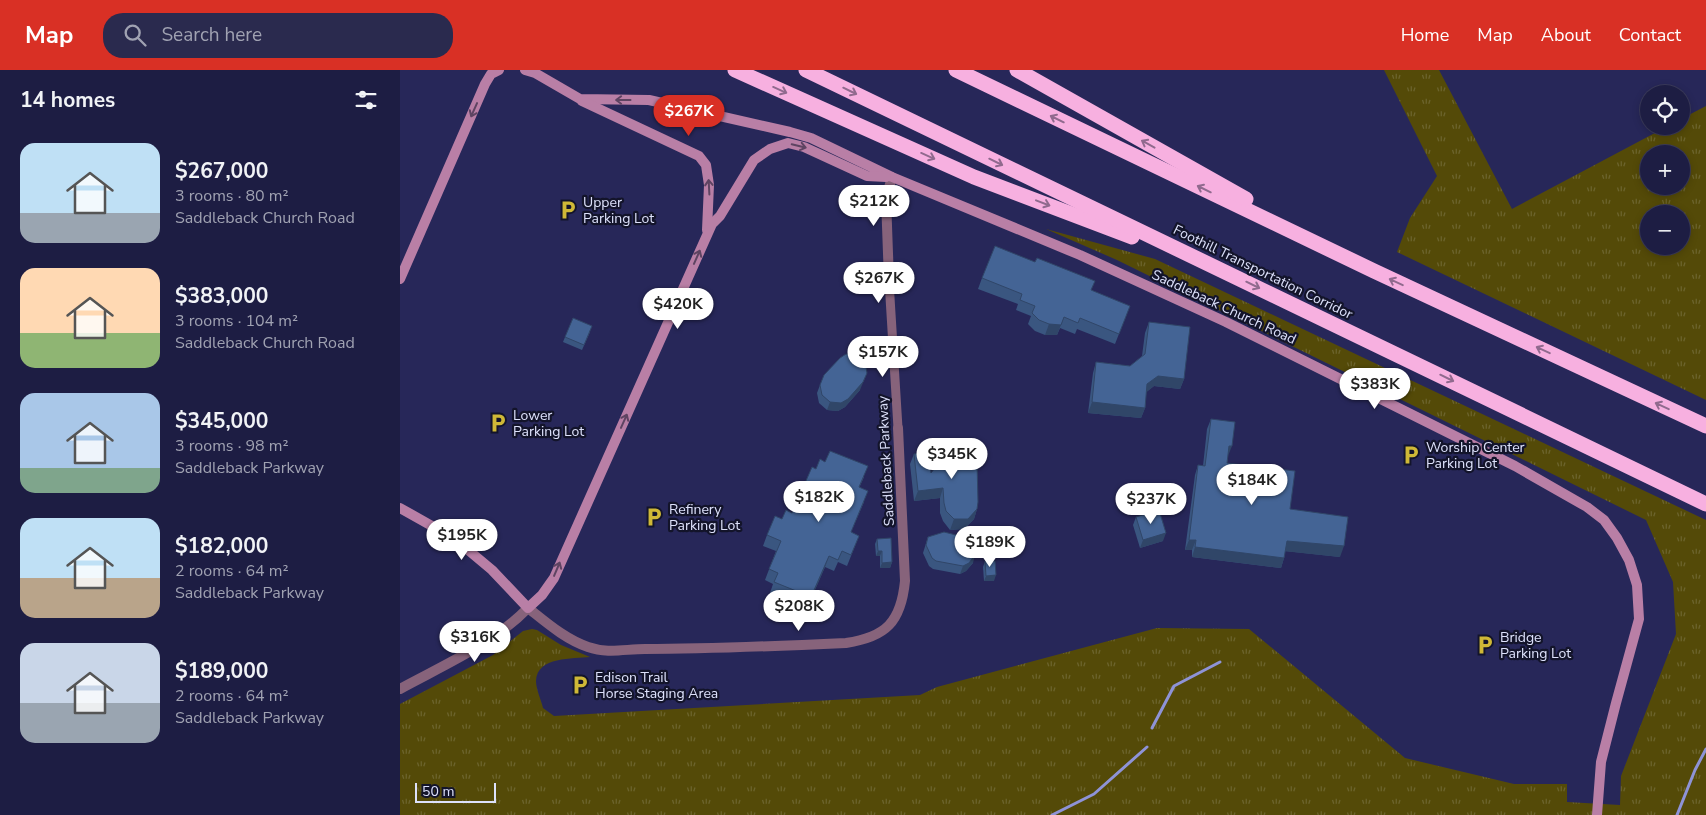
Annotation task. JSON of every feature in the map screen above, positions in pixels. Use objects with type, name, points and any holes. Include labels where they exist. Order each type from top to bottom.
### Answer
[{"type":"highway","points":[[735,70],[974,176],[1232,275]]},
{"type":"highway","name":"Foothill Transportation Corridor","points":[[806,70],[1706,504]]},
{"type":"highway","points":[[956,70],[1374,271],[1706,426]]},
{"type":"highway","points":[[1016,70],[1374,271]]},
{"type":"main road","points":[[400,279],[485,84],[492,74],[499,70]]},
{"type":"main road","name":"Saddleback Church Road","points":[[525,70],[535,73],[580,99],[649,100],[811,138],[892,178],[1080,255],[1226,322],[1515,466],[1587,507],[1604,520],[1629,560],[1637,585],[1639,619],[1601,762],[1597,815]]},
{"type":"main road","points":[[580,99],[699,156],[706,165],[709,185],[707,236]]},
{"type":"main road","points":[[400,508],[455,539],[492,570],[528,608],[542,595],[554,578],[712,224],[720,216],[754,160],[770,149],[788,143],[804,147],[867,176],[892,178]]},
{"type":"street","name":"Saddleback Parkway","points":[[528,608],[562,635],[589,648],[610,652],[641,649],[699,650],[846,644],[865,640],[884,632],[898,614],[904,598],[905,582],[886,198],[892,178]]},
{"type":"street","points":[[400,689],[477,648],[516,620],[528,608]]},
{"type":"green space","points":[[1384,70],[1439,70],[1512,209],[1651,135],[1690,135],[1690,114],[1706,106],[1706,400],[1397,252],[1410,218],[1437,176]]},
{"type":"green space","points":[[1046,229],[1155,259],[1706,520],[1706,815],[400,815],[400,704],[493,655],[523,631],[532,629],[537,630],[561,645],[590,657],[557,660],[542,667],[538,673],[536,684],[543,708],[554,716],[920,695],[937,687],[1157,628],[1249,629],[1405,758],[1514,784],[1567,784],[1567,802],[1620,805],[1621,776],[1676,634],[1673,582],[1646,520],[1117,260]]},
{"type":"building","points":[[995,246],[1035,262],[1037,258],[1095,281],[1091,290],[1130,306],[1119,334],[1080,318],[1078,323],[1064,317],[1061,325],[1049,324],[1039,320],[1032,313],[1035,306],[1020,300],[1022,294],[982,278]]},
{"type":"building","points":[[573,318],[592,326],[584,345],[565,337]]},
{"type":"building","points":[[1149,322],[1190,327],[1184,379],[1158,376],[1147,384],[1145,408],[1092,402],[1096,362],[1130,366],[1145,354]]},
{"type":"building","points":[[846,354],[857,355],[865,362],[867,373],[863,382],[848,399],[841,403],[830,402],[822,395],[820,385],[824,375]]},
{"type":"building","points":[[1211,419],[1235,422],[1232,446],[1229,446],[1227,463],[1295,471],[1290,509],[1348,517],[1344,546],[1287,541],[1284,558],[1195,547],[1196,540],[1189,540],[1198,465],[1205,466]]},
{"type":"building","points":[[958,442],[970,450],[975,456],[977,463],[977,509],[968,519],[954,519],[946,511],[943,488],[918,491],[914,454],[929,452],[931,473],[948,451]]},
{"type":"building","points":[[830,451],[868,466],[859,487],[868,491],[851,532],[859,536],[851,555],[842,551],[838,560],[829,556],[811,597],[774,582],[778,573],[769,569],[781,541],[767,535],[775,516],[782,519],[786,510],[792,513],[812,467],[816,469],[820,459],[825,462]]},
{"type":"building","points":[[1159,510],[1166,533],[1143,540],[1136,517]]},
{"type":"building","points":[[944,532],[970,540],[975,555],[969,563],[963,566],[936,561],[932,558],[926,545],[928,537]]},
{"type":"building","points":[[891,538],[892,562],[882,563],[882,551],[878,551],[877,539]]},
{"type":"building","points":[[985,561],[995,561],[996,575],[986,576]]},
{"type":"waterway","points":[[1152,728],[1174,686],[1220,662]]},
{"type":"waterway","points":[[1052,815],[1094,794],[1147,747]]},
{"type":"waterway","points":[[1677,815],[1695,770],[1706,749]]},
{"type":"place","name":"Upper Parking Lot","points":[[568,210]]},
{"type":"place","name":"Lower Parking Lot","points":[[498,423]]},
{"type":"place","name":"Worship Center Parking Lot","points":[[1411,455]]},
{"type":"place","name":"Refinery Parking Lot","points":[[654,517]]},
{"type":"place","name":"Bridge Parking Lot","points":[[1485,645]]},
{"type":"place","name":"Edison Trail Horse Staging Area","points":[[580,685]]}]
